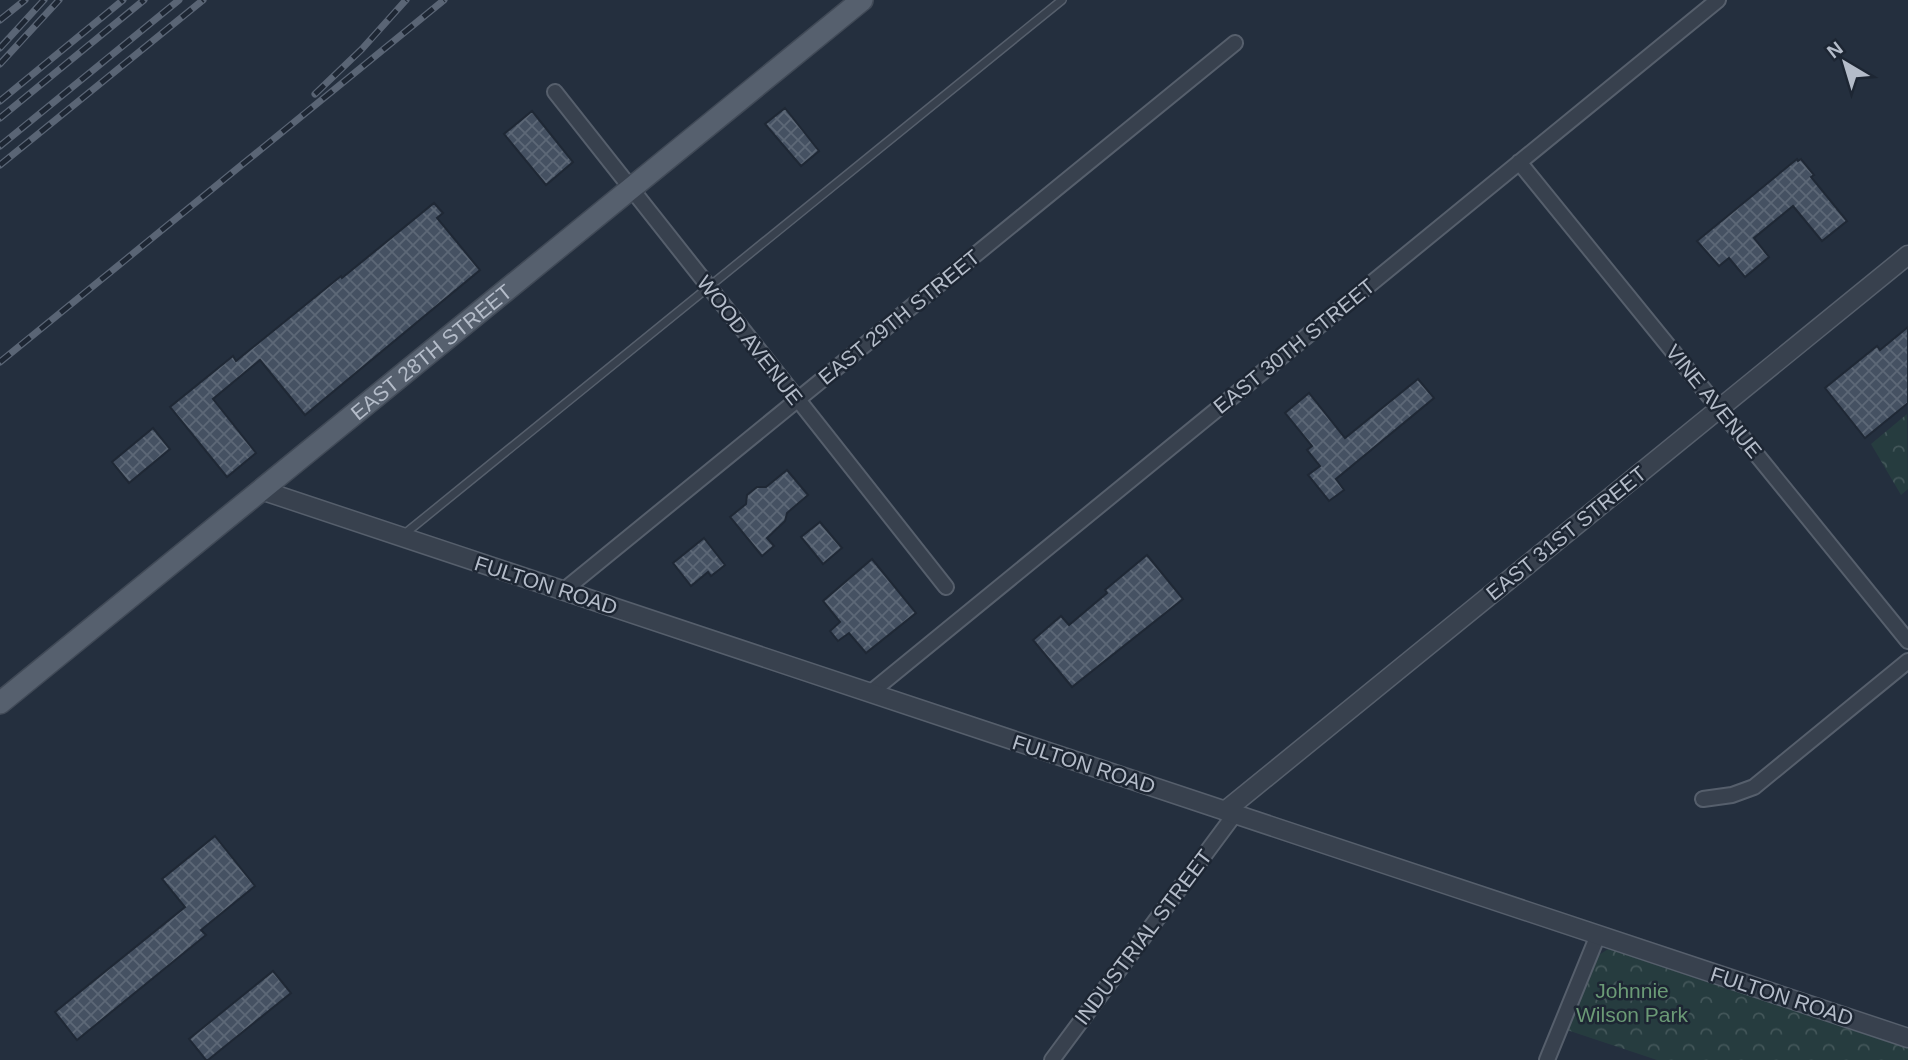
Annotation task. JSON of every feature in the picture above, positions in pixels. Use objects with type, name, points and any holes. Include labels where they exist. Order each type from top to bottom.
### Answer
[{"type":"main road","name":"EAST 28TH STREET","points":[[0,703],[862,0]]},
{"type":"street","name":"EAST 30TH STREET","points":[[870,693],[1718,0]]},
{"type":"street","name":"EAST 29TH STREET","points":[[563,591],[1236,43]]},
{"type":"street","name":"WOOD AVENUE","points":[[555,92],[946,587]]},
{"type":"street","name":"VINE AVENUE","points":[[1519,162],[1908,640]]},
{"type":"street","name":"EAST 31ST STREET","points":[[1230,812],[1908,255]]},
{"type":"street","name":"FULTON ROAD","points":[[261,490],[1908,1038]]},
{"type":"street","points":[[1703,799],[1732,795],[1754,787],[1908,661]]},
{"type":"street","name":"INDUSTRIAL STREET","points":[[1052,1060],[1230,812]]},
{"type":"street","points":[[1547,1060],[1598,935]]},
{"type":"lane","points":[[401,537],[1062,0]]},
{"type":"green space","points":[[1907,414],[1908,489],[1901,495],[1871,444]]},
{"type":"green space","name":"Johnnie Wilson Park","points":[[1608,949],[1619,949],[1908,1045],[1908,1060],[1657,1060],[1567,1030],[1595,962],[1599,955]]},
{"type":"building","points":[[785,108],[819,151],[801,166],[765,124]]},
{"type":"building","points":[[532,111],[573,162],[546,185],[504,134]]},
{"type":"building","points":[[1797,159],[1801,159],[1814,175],[1811,177],[1847,221],[1822,241],[1793,206],[1754,238],[1769,257],[1745,277],[1729,258],[1719,266],[1697,241]]},
{"type":"building","points":[[434,203],[443,213],[437,218],[480,270],[305,415],[260,360],[213,399],[256,453],[227,477],[170,407],[233,356],[236,361]]},
{"type":"building","points":[[1908,327],[1908,403],[1865,438],[1825,388],[1877,346],[1880,350]]},
{"type":"building","points":[[1418,379],[1434,398],[1336,479],[1344,490],[1329,501],[1308,475],[1320,466],[1307,450],[1312,446],[1285,413],[1309,393],[1345,438]]},
{"type":"building","points":[[153,428],[170,449],[129,483],[112,462]]},
{"type":"building","points":[[787,470],[808,495],[787,513],[785,521],[767,538],[774,546],[762,556],[730,517],[746,504],[747,495],[757,487],[766,487]]},
{"type":"building","points":[[820,522],[842,548],[823,564],[801,537]]},
{"type":"building","points":[[704,538],[725,565],[711,576],[708,572],[691,586],[673,563]]},
{"type":"building","points":[[1147,555],[1183,599],[1072,687],[1033,640],[1061,616],[1069,625]]},
{"type":"building","points":[[872,559],[916,613],[866,653],[849,633],[838,641],[830,631],[840,622],[823,601]]},
{"type":"building","points":[[215,836],[255,886],[201,930],[206,935],[77,1040],[55,1012],[185,907],[162,879]]},
{"type":"building","points":[[273,971],[291,993],[206,1060],[189,1039]]},
{"type":"railway","points":[[0,20],[25,0]]},
{"type":"railway","points":[[0,48],[44,0]]},
{"type":"railway","points":[[0,64],[59,0]]},
{"type":"railway","points":[[0,101],[123,0]]},
{"type":"railway","points":[[0,118],[144,0]]},
{"type":"railway","points":[[0,146],[179,0]]},
{"type":"railway","points":[[0,165],[203,0]]},
{"type":"railway","points":[[315,94],[362,49],[406,0]]},
{"type":"railway","points":[[0,362],[444,0]]}]
